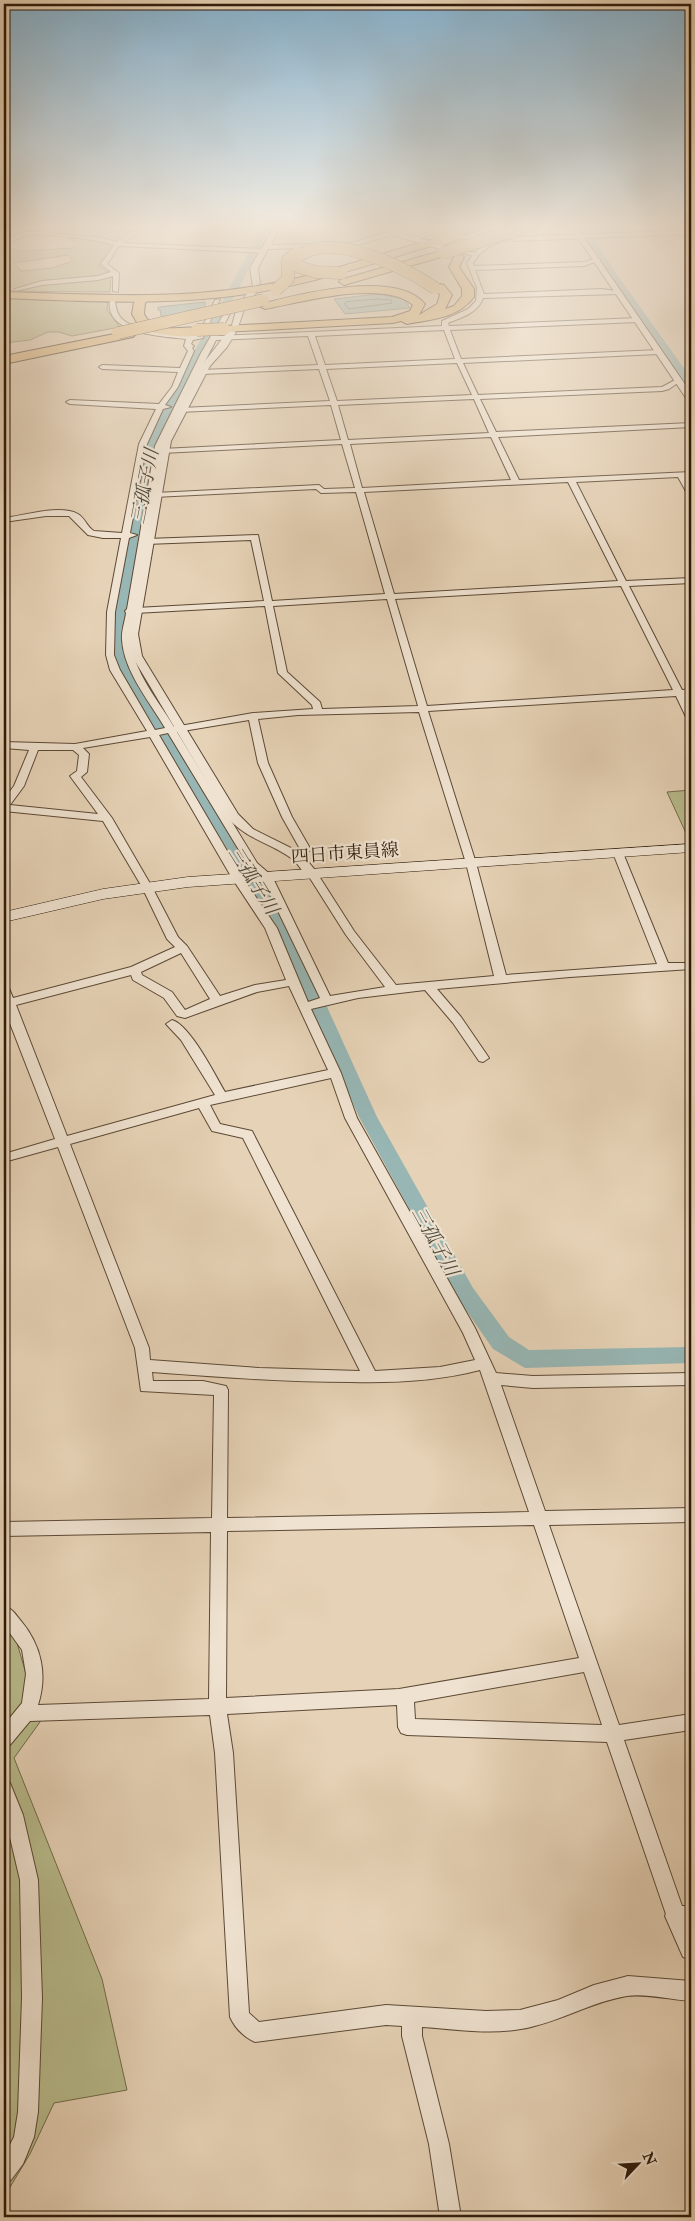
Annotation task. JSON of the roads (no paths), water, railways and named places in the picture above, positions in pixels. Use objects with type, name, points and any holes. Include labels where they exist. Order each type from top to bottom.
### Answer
[{"type":"highway","points":[[4,360],[128,333]]},
{"type":"highway","points":[[4,356],[132,333]]},
{"type":"highway","points":[[172,333],[193,339],[231,333]]},
{"type":"main road","name":"四日市東員線","points":[[4,917],[147,886],[236,878],[313,875],[691,848]]},
{"type":"street","points":[[149,333],[193,339],[200,338],[203,333]]},
{"type":"street","points":[[326,999],[266,876],[253,865],[175,728],[137,656],[133,634],[133,611],[159,446],[179,409],[204,353],[226,333],[341,333]]},
{"type":"street","points":[[145,540],[157,495],[164,451],[179,409],[202,372],[221,348],[226,333]]},
{"type":"street","points":[[447,333],[516,482]]},
{"type":"street","points":[[646,333],[691,399]]},
{"type":"street","points":[[311,334],[334,403],[423,709],[471,863],[501,979]]},
{"type":"street","points":[[193,339],[209,347],[221,348]]},
{"type":"street","points":[[193,339],[191,351],[176,387],[161,406],[143,444],[111,612],[110,655],[115,670],[228,860],[236,878],[272,930],[334,1073],[351,1118],[470,1332],[488,1371],[613,1734],[684,1915],[691,1949]]},
{"type":"street","points":[[202,372],[659,352]]},
{"type":"street","points":[[102,367],[182,370]]},
{"type":"street","points":[[70,402],[161,406],[179,409],[662,389],[679,380]]},
{"type":"street","points":[[164,451],[691,425]]},
{"type":"street","points":[[680,474],[691,493]]},
{"type":"street","points":[[157,495],[320,487],[321,491],[359,490],[691,474]]},
{"type":"street","points":[[571,480],[691,717]]},
{"type":"street","points":[[4,520],[60,513],[70,514],[81,520],[88,531],[104,535],[125,535],[145,540],[255,537],[283,673],[317,704],[318,711]]},
{"type":"street","points":[[133,611],[691,580]]},
{"type":"street","points":[[4,745],[34,749],[44,746],[75,747],[175,728],[253,716],[318,711],[357,712],[423,709],[691,692]]},
{"type":"street","points":[[253,716],[263,763],[287,817],[306,850],[297,856]]},
{"type":"street","points":[[175,728],[243,829],[297,856],[313,875],[350,933],[394,990]]},
{"type":"street","points":[[75,747],[84,754],[82,772],[75,776],[88,797],[108,818],[147,886],[173,939],[183,948],[217,1001]]},
{"type":"street","points":[[34,749],[19,786],[4,807],[108,818]]},
{"type":"street","points":[[618,853],[664,967]]},
{"type":"street","points":[[6,1003],[135,970],[183,948]]},
{"type":"street","points":[[305,1007],[326,999],[428,986],[691,966]]},
{"type":"street","points":[[135,970],[137,977],[168,995],[181,1013],[186,1014],[217,1001],[255,989],[293,982]]},
{"type":"street","points":[[428,986],[457,1020],[483,1058]]},
{"type":"street","points":[[4,988],[6,1003],[142,1348],[146,1387],[203,1387],[221,1390],[217,1706],[224,1753],[240,2017],[255,2032],[386,2015],[486,2021],[520,2020],[558,2010],[594,1994],[628,1986],[691,1991]]},
{"type":"street","points":[[172,1024],[185,1037],[222,1097]]},
{"type":"street","points":[[4,1158],[202,1102],[334,1073]]},
{"type":"street","points":[[202,1102],[216,1128],[248,1134],[370,1376]]},
{"type":"street","points":[[151,1366],[245,1373],[370,1376],[488,1371],[533,1382],[691,1379]]},
{"type":"street","points":[[4,1529],[691,1515]]},
{"type":"street","points":[[4,1612],[31,1651],[33,1698],[26,1713],[10,1729],[4,1739]]},
{"type":"street","points":[[26,1713],[217,1706],[406,1696],[588,1664]]},
{"type":"street","points":[[406,1696],[407,1727],[613,1734],[691,1722]]},
{"type":"street","points":[[4,1789],[14,1815],[29,1880],[32,1998],[28,2112],[24,2136],[16,2157],[4,2173]]},
{"type":"street","points":[[412,2016],[412,2036],[439,2144],[450,2217]]},
{"type":"waterway","name":"三孤子川","points":[[210,333],[189,368],[152,442],[117,628],[119,657],[164,736],[281,923],[368,1117],[466,1294],[501,1343],[525,1359],[691,1355]]},
{"type":"waterway","points":[[654,333],[691,385]]}]
